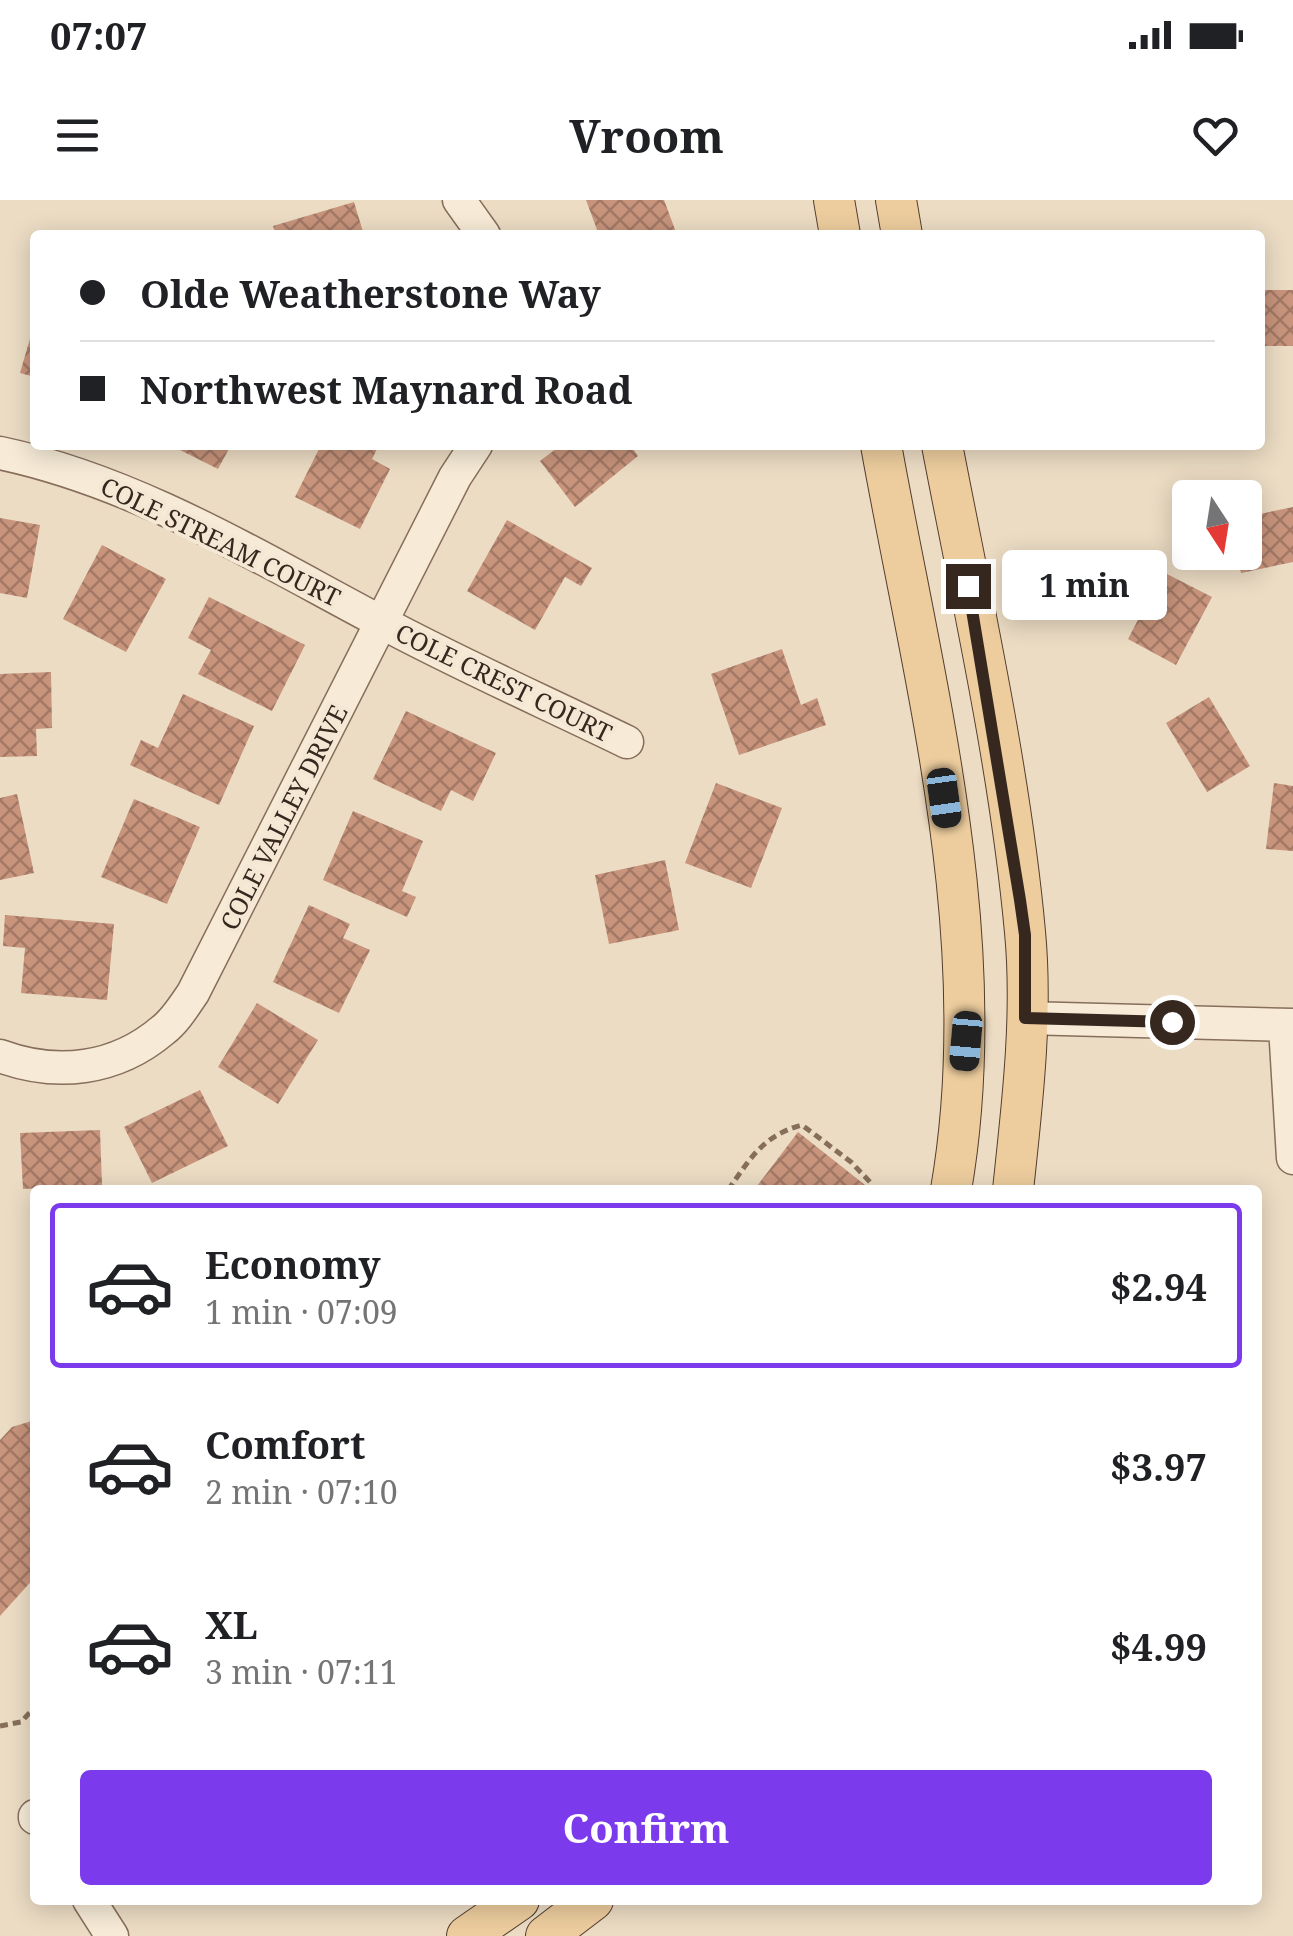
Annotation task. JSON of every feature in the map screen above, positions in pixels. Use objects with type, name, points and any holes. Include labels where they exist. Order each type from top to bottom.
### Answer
[{"type":"main road","points":[[834,200],[839,230]]},
{"type":"main road","points":[[896,200],[901,230]]},
{"type":"main road","points":[[881,450],[940,766],[962,926],[965,1017],[960,1130],[952,1185]]},
{"type":"main road","points":[[943,450],[1011,829],[1025,935],[1021,1120],[1014,1185]]},
{"type":"main road","points":[[965,1017],[1025,1018]]},
{"type":"main road","points":[[467,1936],[512,1905]]},
{"type":"main road","points":[[546,1936],[587,1905]]},
{"type":"street","points":[[459,200],[480,230]]},
{"type":"street","name":"COLE VALLEY DRIVE","points":[[0,1056],[45,1068],[105,1063],[138,1048],[166,1028],[193,994],[381,622],[473,450]]},
{"type":"street","name":"COLE STREAM COURT","points":[[0,453],[114,486],[381,622]]},
{"type":"street","name":"COLE CREST COURT","points":[[381,622],[627,742]]},
{"type":"street","points":[[1025,1018],[1289,1026],[1293,1158]]},
{"type":"street","points":[[91,1905],[112,1936]]},
{"type":"path","points":[[732,1185],[761,1145],[780,1131],[802,1125],[851,1162],[869,1185]]},
{"type":"path","points":[[0,1726],[22,1722],[30,1713]]},
{"type":"building","points":[[586,200],[664,200],[675,230],[597,230]]},
{"type":"building","points":[[354,202],[362,230],[274,230],[273,226]]},
{"type":"building","points":[[1265,290],[1293,290],[1293,346],[1265,346]]},
{"type":"building","points":[[30,339],[30,376],[20,373]]},
{"type":"building","points":[[180,450],[228,450],[218,469]]},
{"type":"building","points":[[318,450],[376,450],[372,459],[390,469],[360,529],[295,497]]},
{"type":"building","points":[[554,450],[634,450],[638,456],[575,507],[540,461]]},
{"type":"building","points":[[1293,507],[1293,562],[1262,569],[1262,513]]},
{"type":"building","points":[[0,518],[40,525],[27,598],[0,593]]},
{"type":"building","points":[[507,520],[592,568],[581,586],[565,577],[535,630],[467,591]]},
{"type":"building","points":[[102,545],[166,579],[126,652],[63,619]]},
{"type":"building","points":[[1163,572],[1212,597],[1176,665],[1128,639]]},
{"type":"building","points":[[209,597],[305,645],[272,711],[198,674],[211,650],[188,638]]},
{"type":"building","points":[[782,649],[801,705],[817,698],[826,725],[739,755],[711,674]]},
{"type":"building","points":[[51,672],[52,728],[36,729],[37,756],[0,757],[0,674]]},
{"type":"building","points":[[183,694],[254,726],[219,805],[130,765],[141,740],[158,748]]},
{"type":"building","points":[[1209,697],[1250,766],[1207,792],[1166,723]]},
{"type":"building","points":[[406,711],[496,753],[473,801],[451,790],[441,811],[373,779]]},
{"type":"building","points":[[716,783],[782,808],[751,888],[685,863]]},
{"type":"building","points":[[1274,783],[1293,786],[1293,851],[1266,849]]},
{"type":"building","points":[[17,794],[34,873],[0,880],[0,798]]},
{"type":"building","points":[[134,799],[200,827],[167,904],[101,877]]},
{"type":"building","points":[[353,811],[423,841],[402,891],[416,897],[407,917],[323,880]]},
{"type":"building","points":[[665,860],[679,930],[609,944],[595,875]]},
{"type":"building","points":[[309,905],[350,924],[343,938],[370,950],[339,1013],[273,982]]},
{"type":"building","points":[[5,915],[114,924],[107,1000],[21,993],[25,948],[3,946]]},
{"type":"building","points":[[257,1003],[318,1040],[278,1104],[218,1067]]},
{"type":"building","points":[[200,1090],[228,1146],[152,1183],[124,1127]]},
{"type":"building","points":[[100,1130],[102,1185],[30,1185],[30,1189],[23,1189],[20,1133]]},
{"type":"building","points":[[798,1132],[865,1185],[758,1185]]},
{"type":"building","points":[[30,1422],[30,1583],[0,1616],[0,1440],[12,1427]]},
{"type":"route","points":[[968,586],[1011,829],[1025,935],[1025,1018],[1172,1022]]}]
